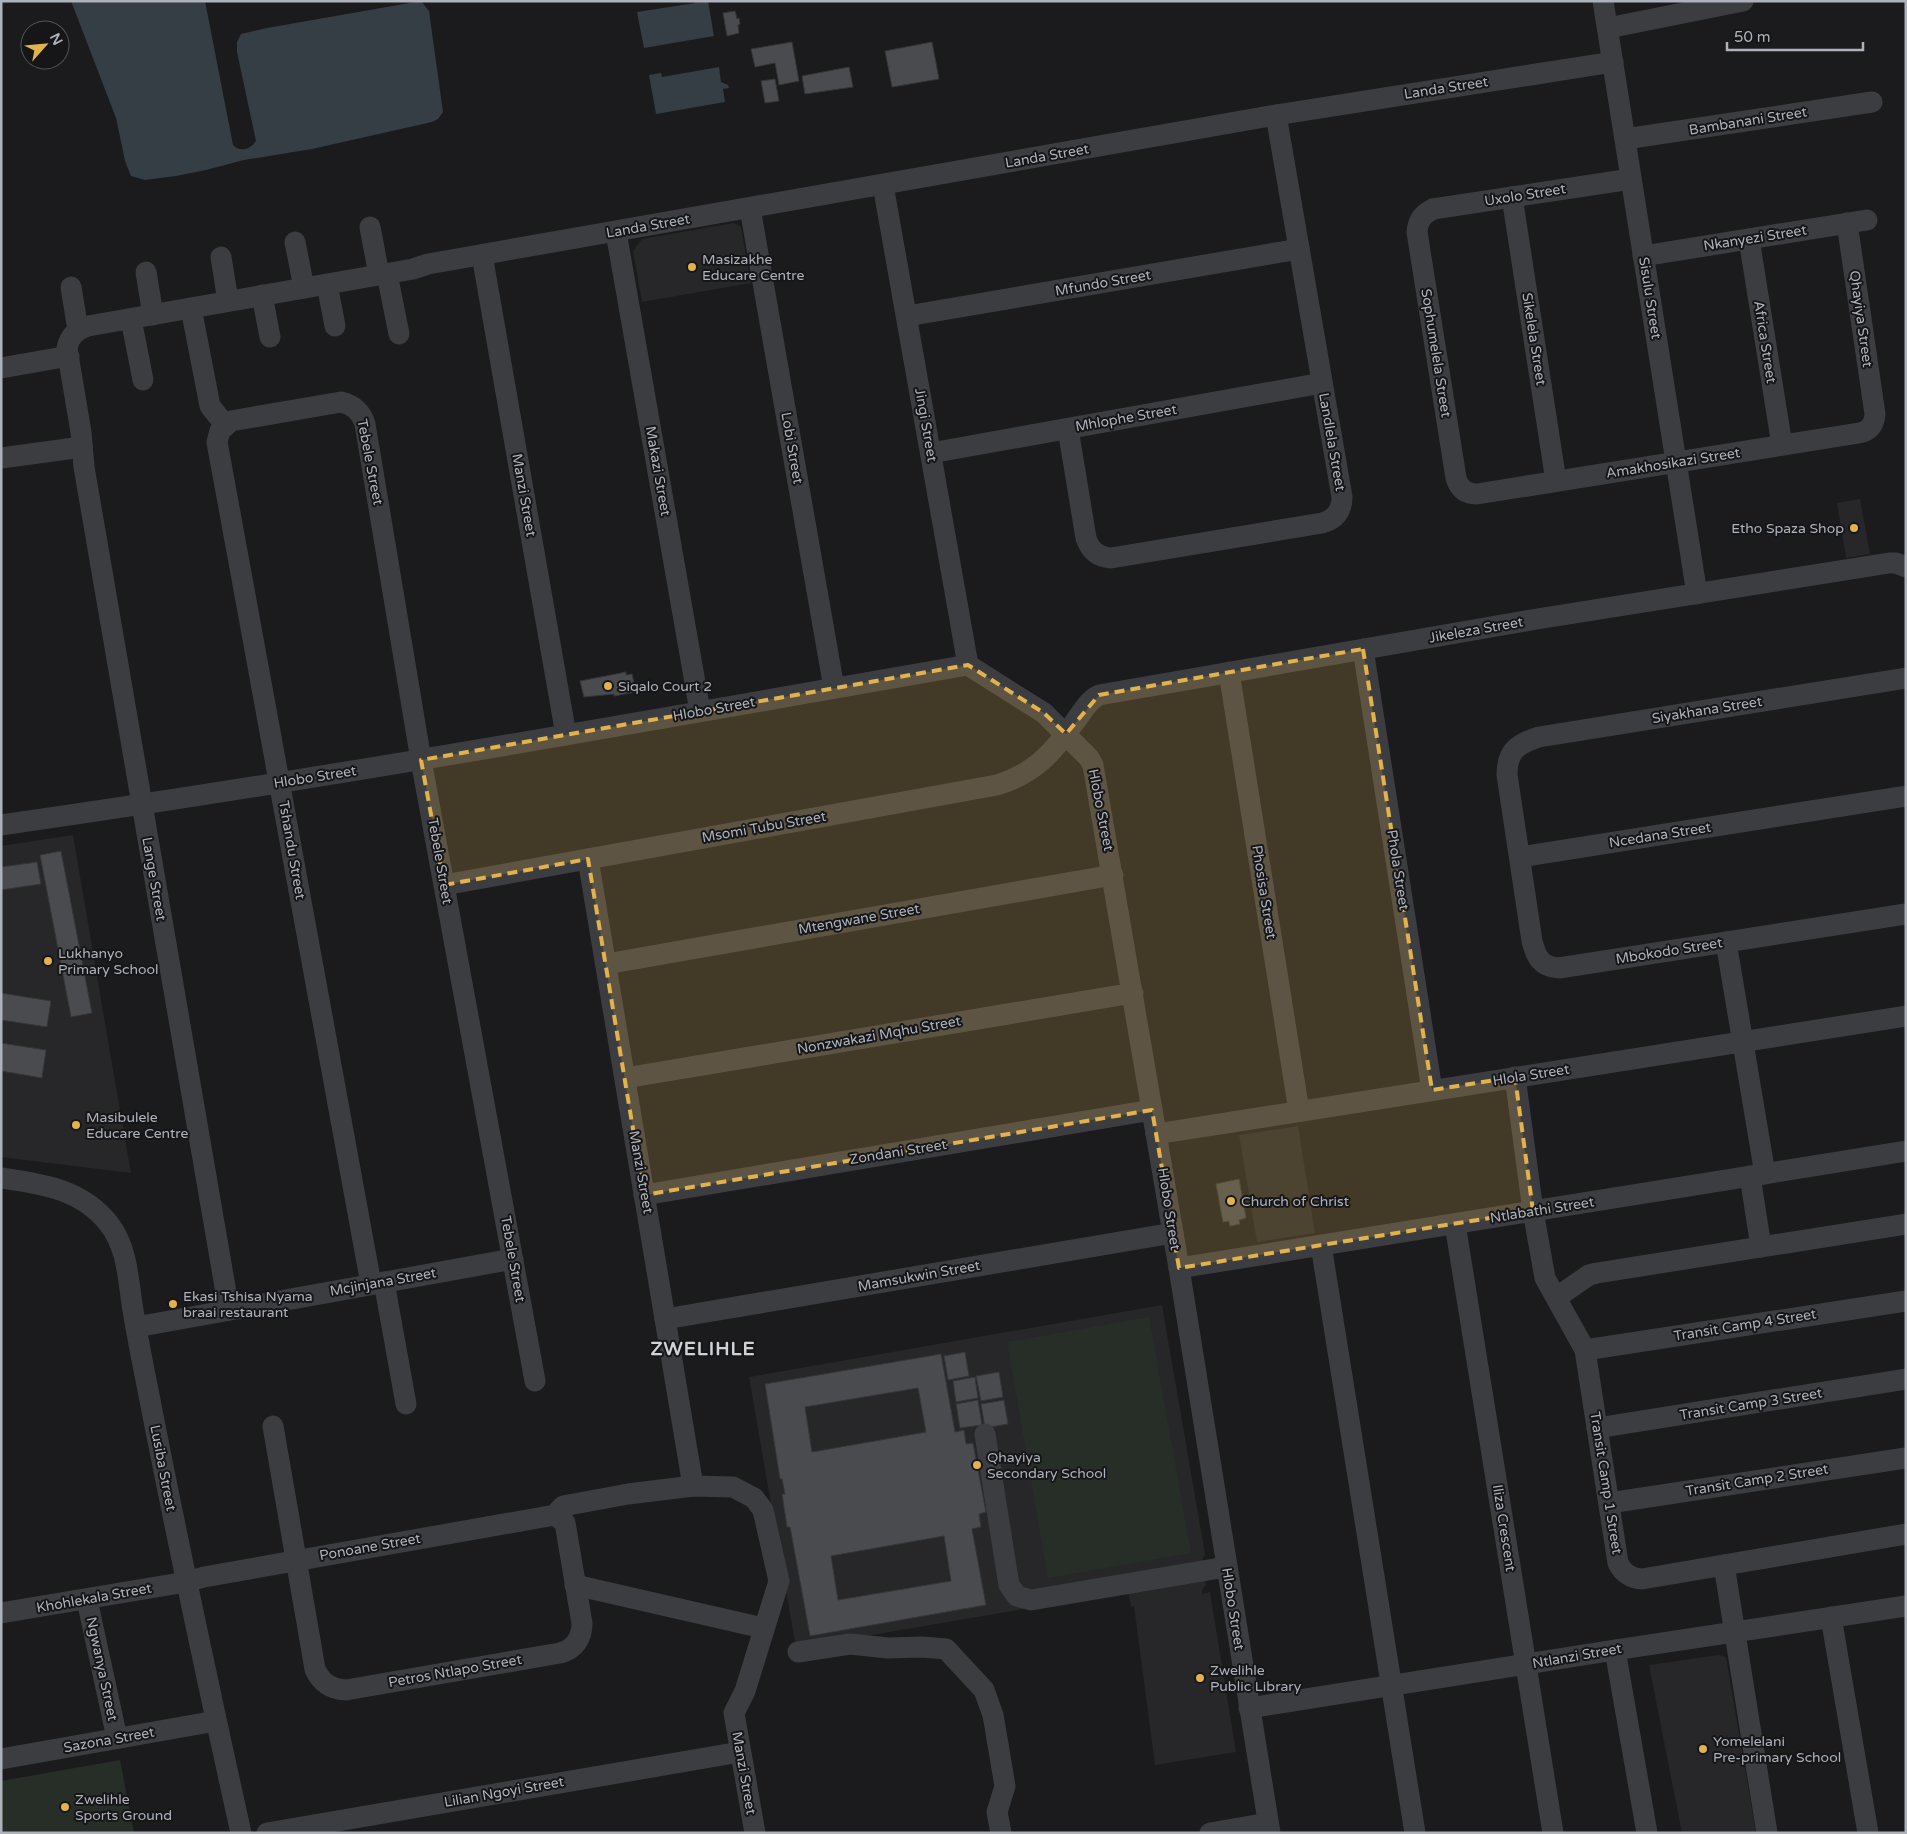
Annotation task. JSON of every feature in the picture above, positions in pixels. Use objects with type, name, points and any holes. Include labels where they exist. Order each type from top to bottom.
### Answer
[{"type":"street","name":"Sisulu Street","points":[[1603,1],[1697,594]]},
{"type":"street","points":[[1608,28],[1742,1]]},
{"type":"street","name":"Landa Street","points":[[78,330],[88,326],[131,318],[383,275],[428,264],[1276,115],[1613,62]]},
{"type":"street","name":"Bambanani Street","points":[[1625,139],[1872,102]]},
{"type":"street","name":"Landlela Street","points":[[1068,429],[1086,538],[1093,551],[1104,558],[1322,523],[1333,519],[1341,509],[1342,504],[1276,115]]},
{"type":"street","name":"Uxolo Street","points":[[1422,216],[1433,209],[1631,179]]},
{"type":"street","name":"Jingi Street","points":[[883,185],[968,665]]},
{"type":"street","name":"Sikelela Street","points":[[1512,197],[1556,481]]},
{"type":"street","name":"Lobi Street","points":[[750,208],[834,688]]},
{"type":"street","name":"Sophumelela Street","points":[[1422,216],[1417,226],[1417,232],[1456,478],[1461,489]]},
{"type":"street","name":"Nkanyezi Street","points":[[1644,256],[1857,222]]},
{"type":"street","name":"Qhayiya Street","points":[[1857,222],[1875,414]]},
{"type":"street","points":[[370,227],[398,334]]},
{"type":"street","name":"Makazi Street","points":[[616,232],[700,711]]},
{"type":"street","name":"Africa Street","points":[[1749,239],[1782,445]]},
{"type":"street","points":[[295,242],[304,288]]},
{"type":"street","name":"Mfundo Street","points":[[907,316],[1299,249]]},
{"type":"street","name":"Manzi Street","points":[[482,255],[566,735]]},
{"type":"street","points":[[221,257],[228,302]]},
{"type":"street","points":[[146,272],[153,315]]},
{"type":"street","points":[[327,284],[334,326]]},
{"type":"street","points":[[1,368],[68,356],[68,342],[78,330],[71,287]]},
{"type":"street","points":[[262,296],[270,337]]},
{"type":"street","points":[[191,308],[210,406],[225,425]]},
{"type":"street","points":[[131,318],[143,380]]},
{"type":"street","name":"Lange Street","points":[[68,356],[84,467],[141,805],[229,1310]]},
{"type":"street","name":"Mhlophe Street","points":[[930,452],[1322,383]]},
{"type":"street","name":"Tebele Street","points":[[225,425],[231,421],[341,402],[352,406],[363,417],[421,760],[535,1381]]},
{"type":"street","name":"Amakhosikazi Street","points":[[1461,489],[1477,494],[1864,432],[1872,425],[1875,414]]},
{"type":"street","name":"Tshandu Street","points":[[225,425],[218,436],[218,448],[279,783],[377,1283],[406,1404]]},
{"type":"street","points":[[1,458],[82,447]]},
{"type":"street","name":"Jikeleza Street","points":[[1066,734],[1090,700],[1099,695],[1363,649],[1889,563],[1896,563],[1906,567]]},
{"type":"street","name":"Phola Street","points":[[1363,649],[1432,1090]]},
{"type":"street","name":"Hlobo Street","points":[[1,825],[141,805],[421,760],[968,665],[1044,713],[1089,758],[1093,765],[1179,1268],[1269,1828]]},
{"type":"street","name":"Phosisa Street","points":[[1229,672],[1299,1111]]},
{"type":"street","name":"Siyakhana Street","points":[[1520,857],[1507,775],[1507,762],[1513,751],[1523,743],[1539,737],[1906,678]]},
{"type":"street","name":"Msomi Tubu Street","points":[[444,885],[997,785],[1013,780],[1033,768],[1048,756],[1066,734]]},
{"type":"street","name":"Ncedana Street","points":[[1520,857],[1906,796]]},
{"type":"street","name":"Mbokodo Street","points":[[1520,857],[1535,954],[1544,965],[1551,967],[1559,968],[1906,914]]},
{"type":"street","name":"Manzi Street","points":[[588,859],[693,1486]]},
{"type":"street","name":"Mtengwane Street","points":[[606,964],[1113,875]]},
{"type":"street","points":[[1726,942],[1743,1041],[1758,1175],[1761,1247]]},
{"type":"street","name":"Nonzwakazi Mqhu Street","points":[[625,1078],[1133,993]]},
{"type":"street","name":"Hlola Street","points":[[1156,1134],[1906,1016]]},
{"type":"street","name":"Transit Camp 1 Street","points":[[1515,1077],[1533,1211],[1546,1278],[1585,1350],[1618,1563],[1621,1569],[1631,1577],[1642,1578],[1906,1534]]},
{"type":"street","name":"Zondani Street","points":[[644,1195],[1152,1110]]},
{"type":"street","name":"Ntlabathi Street","points":[[1179,1268],[1906,1151]]},
{"type":"street","name":"Lusiba Street","points":[[1,1178],[45,1184],[61,1189],[90,1205],[109,1223],[122,1246],[186,1582],[241,1833]]},
{"type":"street","name":"Iliza Crescent","points":[[1455,1224],[1553,1833]]},
{"type":"street","points":[[1556,1297],[1589,1275],[1596,1273],[1906,1224]]},
{"type":"street","name":"Mamsukwin Street","points":[[665,1319],[1173,1233]]},
{"type":"street","points":[[1321,1245],[1415,1833]]},
{"type":"street","name":"Mcjinjana Street","points":[[136,1327],[513,1259]]},
{"type":"street","name":"Transit Camp 4 Street","points":[[1585,1350],[1906,1301]]},
{"type":"street","name":"Transit Camp 3 Street","points":[[1597,1428],[1906,1379]]},
{"type":"street","name":"Petros Ntlapo Street","points":[[273,1426],[315,1669],[323,1682],[329,1687],[346,1690],[565,1652],[576,1644],[582,1630],[582,1623],[565,1524],[555,1515]]},
{"type":"street","points":[[985,1434],[1009,1585],[1017,1596],[1031,1600],[1226,1567]]},
{"type":"street","name":"Transit Camp 2 Street","points":[[1609,1503],[1906,1458]]},
{"type":"street","name":"Ponoane Street","points":[[186,1582],[297,1560],[555,1515],[563,1506],[693,1486],[732,1487],[754,1498],[763,1510],[778,1581],[745,1691],[734,1713]]},
{"type":"street","points":[[1724,1565],[1767,1833]]},
{"type":"street","name":"Khohlekala Street","points":[[1,1613],[186,1582]]},
{"type":"street","points":[[575,1585],[763,1628]]},
{"type":"street","name":"Ngwanya Street","points":[[87,1600],[117,1738]]},
{"type":"street","name":"Ntlanzi Street","points":[[1249,1708],[1906,1606]]},
{"type":"street","points":[[1831,1618],[1868,1833]]},
{"type":"street","points":[[798,1652],[850,1644],[888,1648],[922,1647],[946,1649],[984,1690],[993,1715],[1005,1786],[997,1812],[1001,1833]]},
{"type":"street","points":[[1615,1650],[1647,1833]]},
{"type":"street","name":"Manzi Street","points":[[734,1713],[755,1833]]},
{"type":"street","name":"Sazona Street","points":[[1,1759],[216,1721]]},
{"type":"street","name":"Lilian Ngoyi Street","points":[[267,1833],[740,1752]]},
{"type":"street","points":[[1210,1833],[1269,1828]]},
{"type":"highlighted area","points":[[1363,649],[1432,1090],[1515,1077],[1533,1211],[1179,1268],[1152,1110],[644,1195],[588,859],[444,885],[421,760],[968,665],[1044,713],[1066,734],[1099,695]]},
{"type":"shaded area","points":[[71,1],[205,1],[233,145],[239,149],[245,149],[256,141],[237,52],[237,42],[241,34],[421,1],[429,11],[443,112],[438,119],[432,122],[312,149],[244,160],[176,176],[145,180],[131,176],[125,161],[116,118]]},
{"type":"shaded area","points":[[695,1],[708,1],[714,36],[644,48],[637,12],[695,3]]},
{"type":"shaded area","points":[[719,67],[721,82],[728,85],[729,88],[723,89],[725,102],[656,114],[649,75],[661,73],[662,77]]},
{"type":"shaded area","name":"Masizakhe Educare Centre","points":[[734,223],[741,227],[751,283],[642,302],[633,251],[642,239]]},
{"type":"shaded area","points":[[1860,499],[1870,554],[1846,558],[1837,503]]},
{"type":"shaded area","name":"Lukhanyo Primary School","points":[[73,835],[131,1173],[1,1157],[1,846]]},
{"type":"shaded area","points":[[1298,1126],[1315,1233],[1257,1242],[1239,1135]]},
{"type":"shaded area","name":"Qhayiya Secondary School","points":[[1162,1305],[1205,1554],[1202,1561],[1206,1585],[1202,1590],[1202,1594],[1210,1592],[1236,1752],[1155,1765],[1134,1606],[1131,1607],[1128,1591],[796,1648],[749,1377]]},
{"type":"shaded area","points":[[1149,1317],[1191,1553],[1048,1578],[1007,1342]]},
{"type":"shaded area","name":"Yomelelani Pre-primary School","points":[[1719,1655],[1726,1657],[1756,1833],[1682,1833],[1649,1665]]},
{"type":"shaded area","name":"Zwelihle Sports Ground","points":[[120,1760],[134,1833],[1,1833],[1,1781]]},
{"type":"building","points":[[735,11],[737,19],[739,18],[739,33],[727,36],[723,13]]},
{"type":"building","points":[[792,42],[799,81],[779,85],[775,63],[755,67],[751,49]]},
{"type":"building","points":[[932,42],[939,79],[892,87],[885,51]]},
{"type":"building","points":[[849,67],[853,87],[805,94],[802,76]]},
{"type":"building","points":[[775,79],[779,101],[765,103],[761,81]]},
{"type":"building","name":"Siqalo Court 2","points":[[626,672],[626,675],[632,674],[636,692],[614,696],[614,694],[584,697],[580,681]]},
{"type":"building","points":[[61,851],[92,1013],[71,1017],[40,855]]},
{"type":"building","points":[[37,862],[41,884],[1,890],[1,867]]},
{"type":"building","points":[[1,993],[51,1001],[47,1027],[1,1020]]},
{"type":"building","points":[[1,1043],[46,1050],[42,1078],[1,1071]]},
{"type":"building","name":"Church of Christ","points":[[1239,1179],[1246,1218],[1239,1220],[1240,1224],[1230,1226],[1229,1221],[1223,1222],[1216,1184]]},
{"type":"building","points":[[965,1352],[969,1376],[948,1380],[944,1356]]},
{"type":"building","points":[[941,1354],[955,1432],[964,1430],[966,1444],[973,1443],[986,1512],[979,1514],[981,1527],[972,1529],[986,1605],[810,1636],[790,1527],[787,1527],[782,1494],[785,1494],[782,1479],[780,1479],[765,1384]],"holes":[[[918,1388],[926,1432],[812,1452],[805,1407]],[[944,1536],[951,1581],[838,1600],[831,1556]]]},
{"type":"building","points":[[999,1372],[1003,1397],[981,1401],[976,1376]]},
{"type":"building","points":[[975,1377],[978,1398],[956,1402],[953,1381]]},
{"type":"building","points":[[978,1400],[982,1425],[960,1428],[956,1404]]},
{"type":"building","points":[[1004,1400],[1008,1424],[985,1428],[981,1404]]},
{"type":"place","name":"Masizakhe Educare Centre","points":[[692,267]]},
{"type":"place","name":"Etho Spaza Shop","points":[[1854,528]]},
{"type":"place","name":"Siqalo Court 2","points":[[608,686]]},
{"type":"place","name":"Lukhanyo Primary School","points":[[48,961]]},
{"type":"place","name":"Masibulele Educare Centre","points":[[76,1125]]},
{"type":"place","name":"Church of Christ","points":[[1231,1201]]},
{"type":"place","name":"Ekasi Tshisa Nyama braai restaurant","points":[[173,1304]]},
{"type":"place","name":"Qhayiya Secondary School","points":[[977,1465]]},
{"type":"place","name":"Zwelihle Public Library","points":[[1200,1678]]},
{"type":"place","name":"Yomelelani Pre-primary School","points":[[1703,1749]]},
{"type":"place","name":"Zwelihle Sports Ground","points":[[65,1807]]},
{"type":"district","name":"ZWELIHLE","points":[[703,1349]]}]
